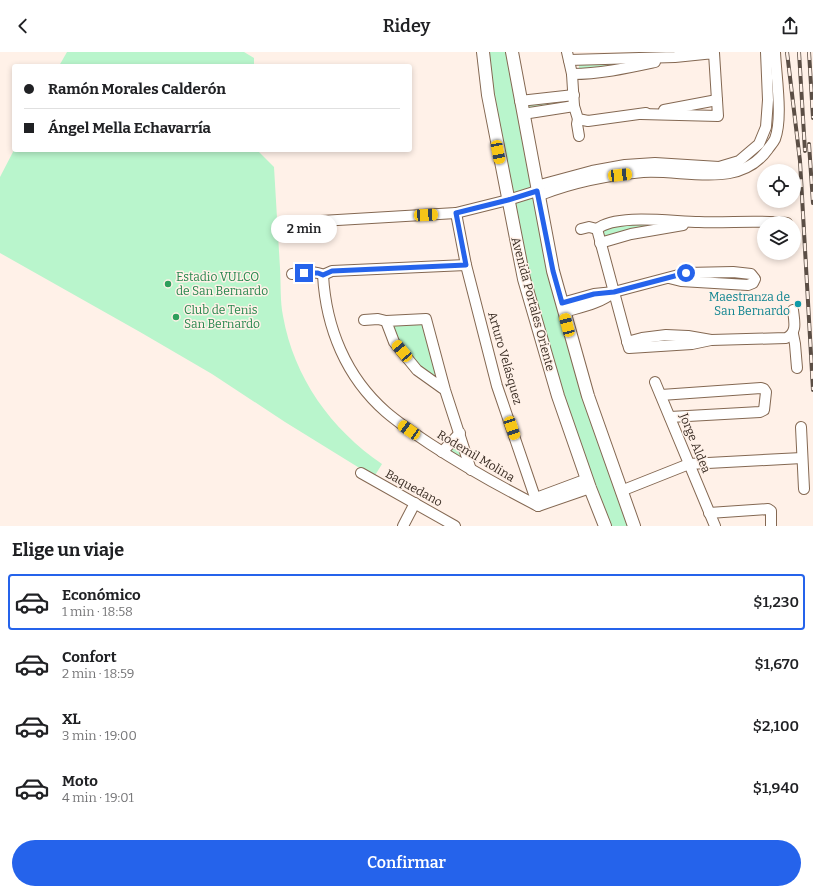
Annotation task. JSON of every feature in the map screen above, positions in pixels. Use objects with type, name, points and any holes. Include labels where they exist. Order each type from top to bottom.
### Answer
[{"type":"street","name":"Avenida Portales Oriente","points":[[483,52],[488,95],[524,279],[558,396],[588,484],[605,526]]},
{"type":"street","points":[[512,52],[553,271],[588,396],[634,526]]},
{"type":"street","points":[[537,191],[540,185],[592,171],[625,165],[655,163],[719,167],[739,161],[759,144],[766,127],[768,100],[766,52]]},
{"type":"street","points":[[287,223],[456,213],[537,191],[543,194],[576,184],[626,174],[645,172],[721,175],[737,172],[750,166],[763,156],[774,140],[777,130],[778,110],[775,52]]},
{"type":"street","points":[[583,120],[574,106],[572,74],[568,56],[675,57],[714,53],[718,116],[641,114]]},
{"type":"street","points":[[572,74],[584,74],[629,68],[675,57]]},
{"type":"street","points":[[520,101],[574,95]]},
{"type":"street","points":[[579,136],[577,124],[583,120],[641,114],[717,100]]},
{"type":"street","points":[[523,114],[574,106]]},
{"type":"street","name":"Arturo Velásquez","points":[[456,213],[466,265],[497,386],[537,502]]},
{"type":"street","points":[[581,229],[589,227],[597,229],[604,224],[634,220],[757,223]]},
{"type":"street","points":[[600,242],[631,234],[699,222]]},
{"type":"street","points":[[597,229],[628,345],[642,338],[666,335],[688,336],[711,340],[786,338],[792,334]]},
{"type":"street","points":[[292,274],[315,272],[323,275],[332,271],[466,265]]},
{"type":"street","points":[[563,307],[597,302],[603,300],[614,292],[677,275],[693,272],[733,272],[751,274],[755,279],[754,283],[748,285],[681,281],[669,278]]},
{"type":"street","name":"Rodemil Molina","points":[[323,275],[326,303],[332,330],[343,356],[366,392],[397,421],[442,452],[495,484],[537,502]]},
{"type":"street","points":[[793,310],[794,327],[792,334],[795,344],[797,368]]},
{"type":"street","points":[[364,320],[378,319],[386,321],[426,319],[445,390],[471,470]]},
{"type":"street","points":[[386,321],[394,342],[417,370],[445,390]]},
{"type":"street","name":"Jorge Aldea","points":[[656,382],[715,526]]},
{"type":"street","points":[[661,394],[761,388],[766,392],[764,410],[760,412],[670,417]]},
{"type":"street","points":[[801,427],[804,490]]},
{"type":"street","points":[[442,452],[460,433]]},
{"type":"street","points":[[621,491],[689,464],[802,458]]},
{"type":"street","name":"Baquedano","points":[[360,473],[455,526]]},
{"type":"street","points":[[537,502],[588,484]]},
{"type":"street","points":[[403,526],[415,503]]},
{"type":"street","points":[[709,513],[768,509],[771,510],[771,526]]},
{"type":"green space","points":[[67,52],[244,52],[254,58],[254,64],[60,64]]},
{"type":"green space","points":[[489,52],[510,52],[552,276],[632,526],[608,526],[568,411],[517,234],[492,84]]},
{"type":"green space","points":[[638,62],[579,72],[579,63]]},
{"type":"green space","points":[[569,98],[570,104],[528,109],[527,104]]},
{"type":"green space","name":"Estadio VULCO de San Bernardo","points":[[13,152],[259,152],[274,167],[281,298],[288,339],[306,381],[331,418],[347,435],[382,464],[374,477],[285,422],[212,374],[0,253],[0,177]]},
{"type":"green space","points":[[672,220],[604,236],[602,227]]},
{"type":"green space","points":[[423,323],[439,382],[422,369],[398,342],[390,325]]},
{"type":"green space","points":[[459,440],[465,462],[450,451]]},
{"type":"railway","points":[[787,52],[800,161],[813,390]]},
{"type":"railway","points":[[799,52],[805,151]]},
{"type":"railway","points":[[809,52],[813,118]]},
{"type":"railway","points":[[809,144],[813,203]]},
{"type":"place","name":"Estadio VULCO de San Bernardo","points":[[168,284]]},
{"type":"place","name":"Maestranza de San Bernardo","points":[[798,304]]},
{"type":"place","name":"Club de Tenis San Bernardo","points":[[176,317]]},
{"type":"route","points":[[304,273],[315,272],[323,275],[332,271],[466,265],[456,213],[537,191],[553,271],[562,303],[594,294],[614,292],[686,273]]}]
